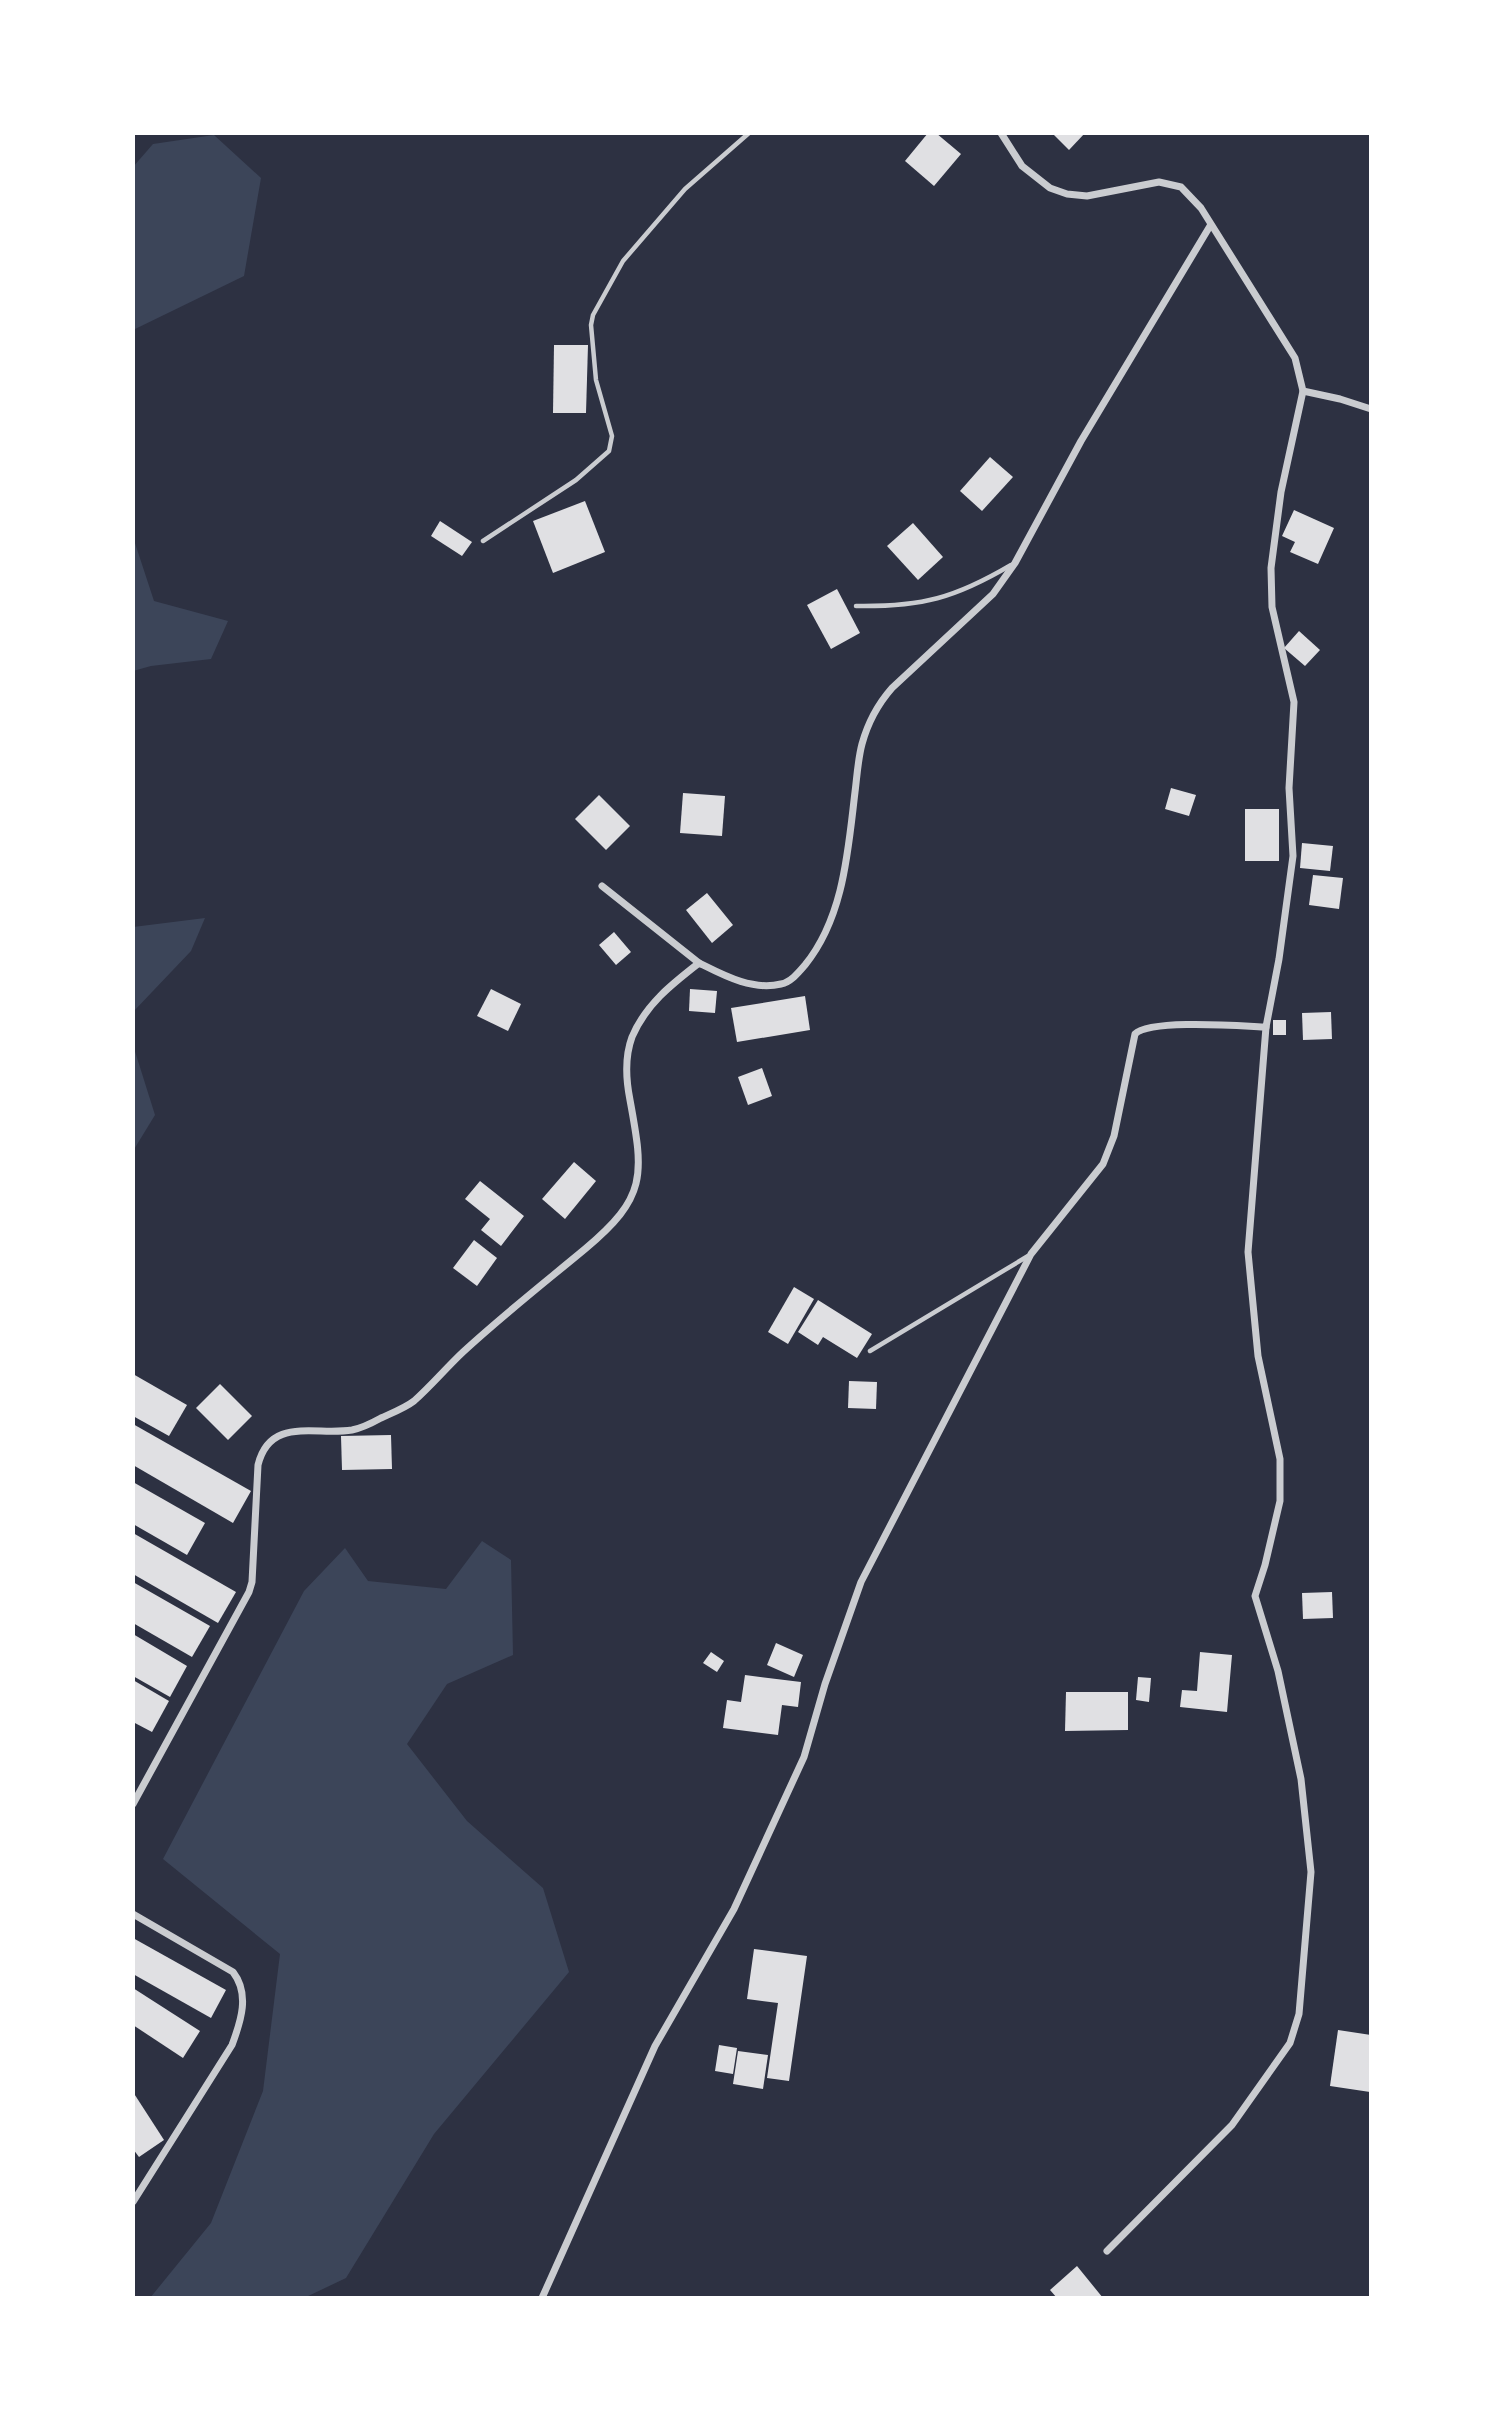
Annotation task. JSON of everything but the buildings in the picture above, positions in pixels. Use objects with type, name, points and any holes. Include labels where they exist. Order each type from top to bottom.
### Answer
[{"type":"street","points":[[1001,133],[1022,166],[1050,188],[1067,194],[1087,196],[1159,181],[1181,187],[1201,208],[1295,358],[1303,391],[1281,492],[1271,568],[1272,607],[1294,702],[1289,788],[1293,856],[1279,959],[1266,1027],[1248,1252],[1258,1356],[1280,1459],[1280,1502],[1255,1596],[1278,1671],[1301,1779],[1311,1872],[1299,2014],[1290,2043],[1232,2125],[1107,2251]]},
{"type":"street","points":[[602,886],[699,963],[730,978],[761,985],[783,984],[799,973],[815,953],[835,910],[848,851],[861,746],[878,703],[993,594],[1015,563],[1081,441],[1210,226]]},
{"type":"street","points":[[1303,391],[1340,399],[1371,410]]},
{"type":"street","points":[[133,1804],[249,1592],[252,1582],[258,1465],[267,1444],[280,1434],[297,1431],[353,1430],[412,1402],[464,1352],[594,1242],[626,1209],[636,1189],[640,1166],[627,1087],[632,1038],[657,998],[699,963]]},
{"type":"street","points":[[542,2298],[655,2046],[734,1909],[804,1757],[825,1684],[862,1582],[1031,1254],[1103,1164],[1114,1136],[1135,1034],[1140,1029],[1165,1025],[1266,1027]]},
{"type":"street","points":[[133,1914],[233,1972],[239,1980],[243,1998],[240,2022],[232,2045],[133,2202]]},
{"type":"lane","points":[[483,541],[576,480],[609,451],[612,436],[596,380],[591,325],[593,315],[623,261],[676,199],[749,133]]},
{"type":"lane","points":[[856,606],[898,607],[941,599],[979,584],[1015,563]]},
{"type":"lane","points":[[870,1351],[1031,1254]]},
{"type":"shaded area","points":[[214,135],[261,178],[244,276],[133,330],[133,167],[153,144]]},
{"type":"shaded area","points":[[133,537],[154,601],[228,621],[211,659],[151,666],[133,671]]},
{"type":"shaded area","points":[[205,918],[191,951],[133,1012],[133,927]]},
{"type":"shaded area","points":[[133,1045],[155,1115],[133,1151]]},
{"type":"shaded area","points":[[482,1541],[511,1560],[513,1655],[447,1684],[407,1744],[467,1821],[543,1888],[569,1972],[434,2134],[346,2278],[304,2298],[150,2298],[211,2223],[263,2091],[280,1954],[163,1859],[304,1591],[345,1548],[368,1581],[446,1589]]}]
